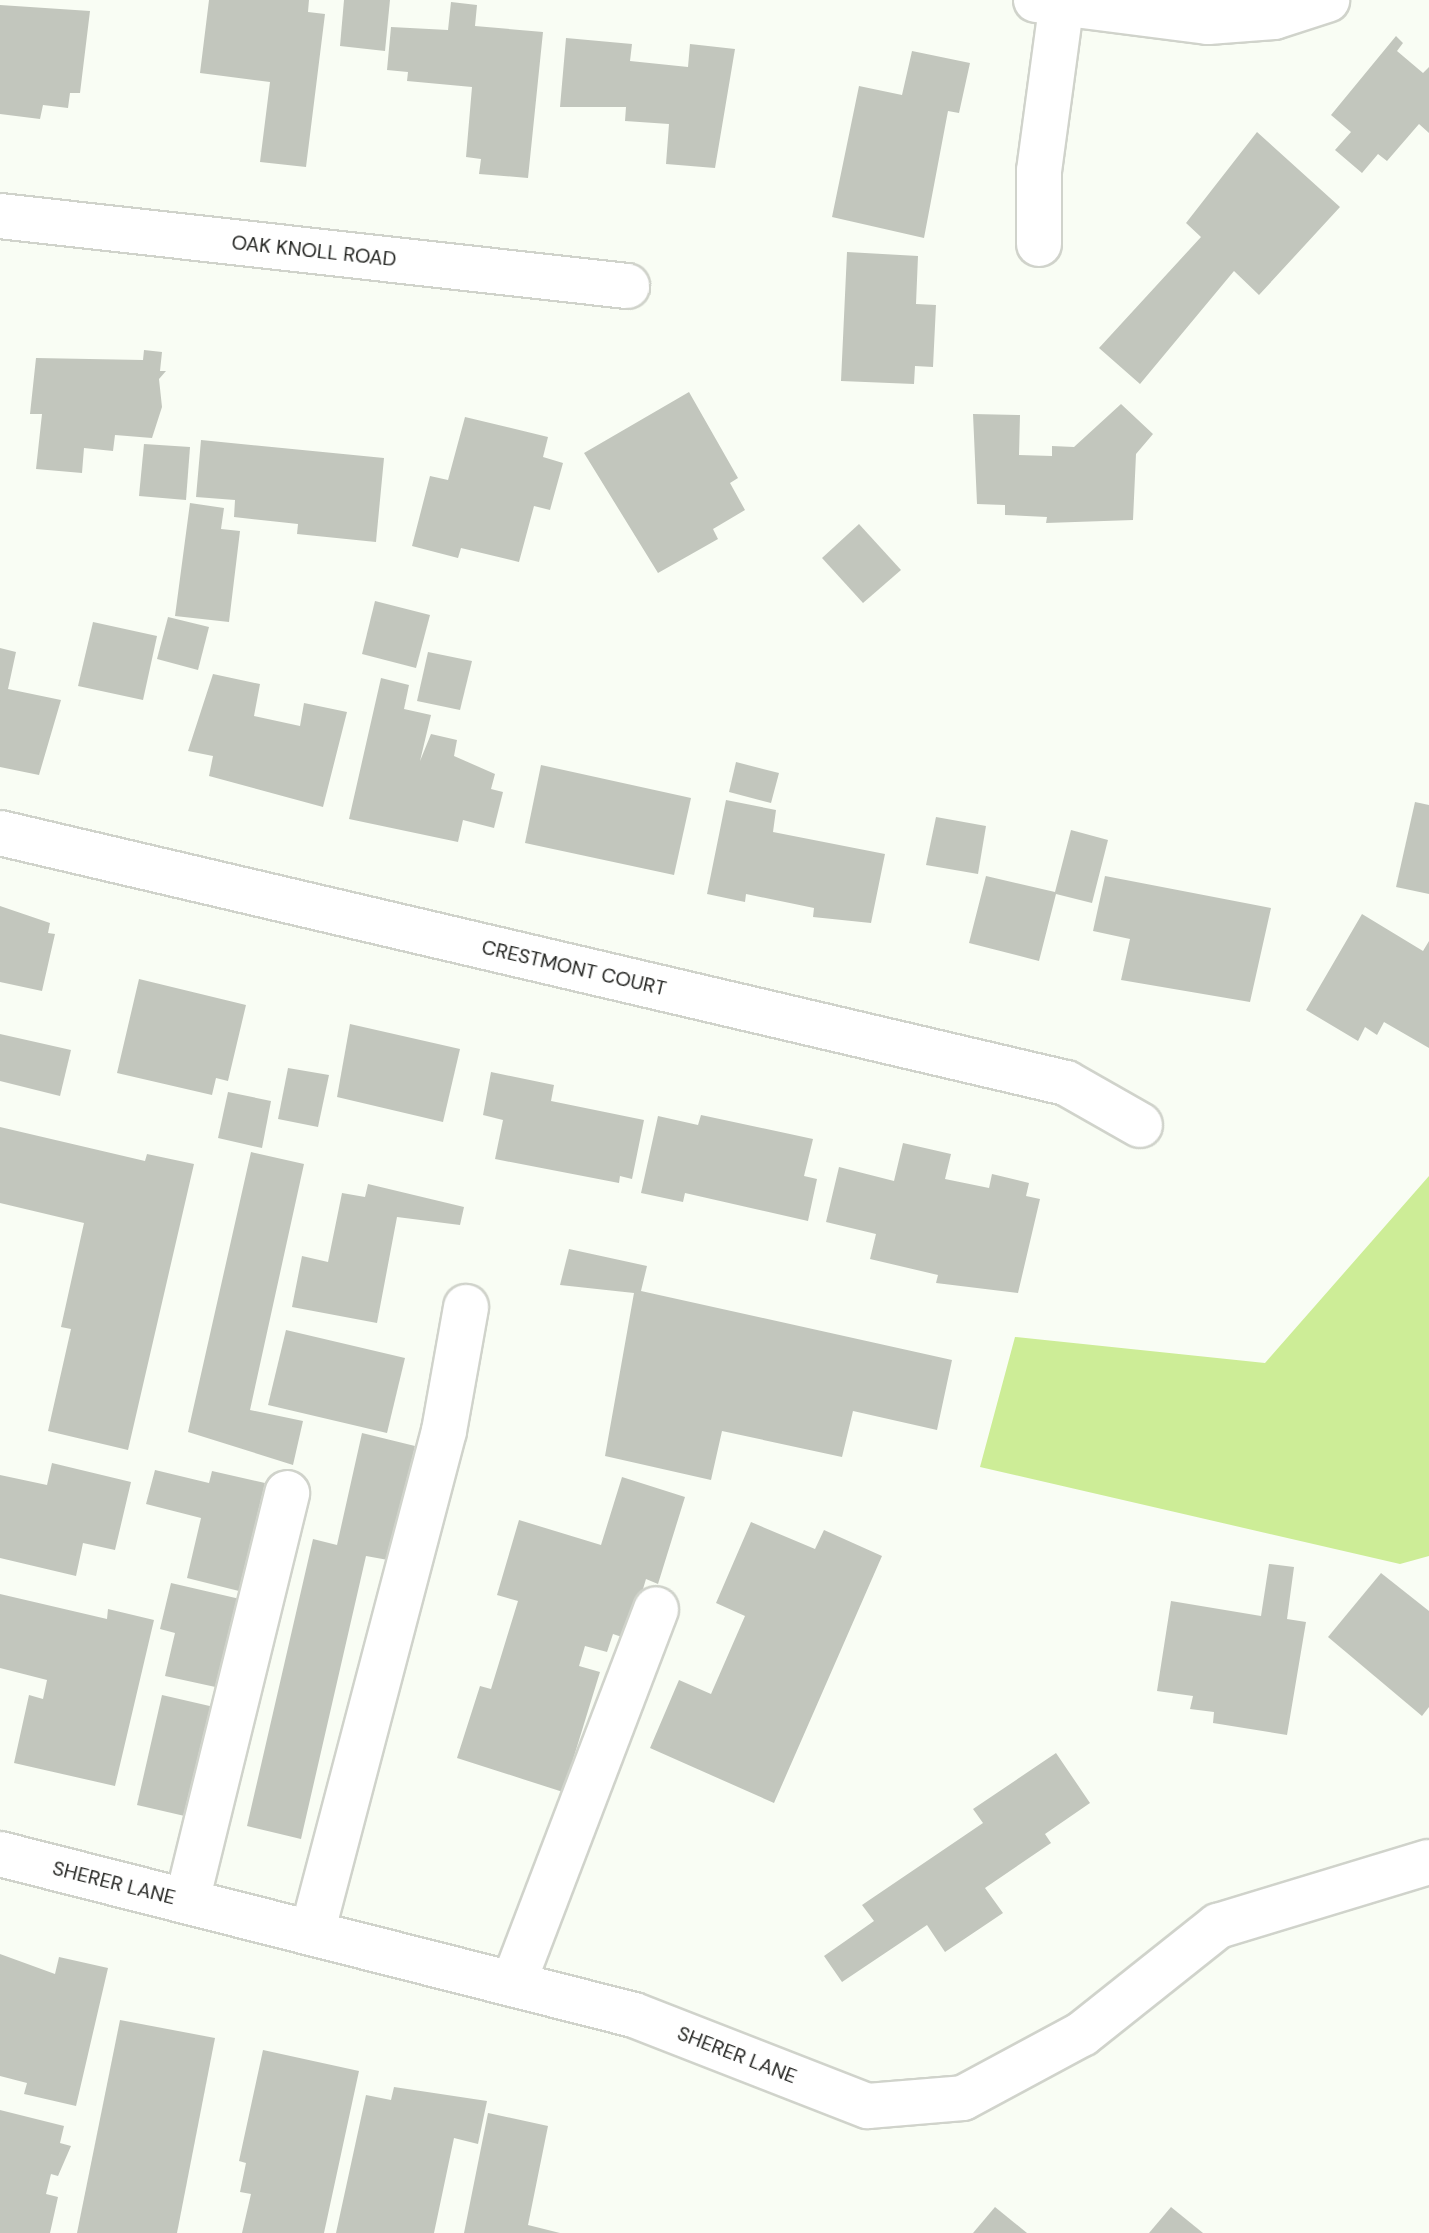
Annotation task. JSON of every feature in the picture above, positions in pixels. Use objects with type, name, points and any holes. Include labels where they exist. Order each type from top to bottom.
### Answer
[{"type":"street","points":[[1039,244],[1039,171],[1049,4],[1208,22],[1274,17],[1327,0]]},
{"type":"street","name":"OAK KNOLL ROAD","points":[[0,216],[627,286]]},
{"type":"street","name":"CRESTMONT COURT","points":[[0,833],[1066,1083],[1140,1125]]},
{"type":"street","points":[[312,1933],[444,1431],[466,1307]]},
{"type":"street","points":[[187,1901],[287,1493]]},
{"type":"street","points":[[513,1984],[656,1609]]},
{"type":"street","name":"SHERER LANE","points":[[0,1854],[634,2015],[868,2106],[963,2098],[1082,2034],[1218,1926],[1429,1862]]},
{"type":"green space","points":[[1429,1176],[1429,1556],[1400,1564],[980,1467],[1015,1337],[1265,1363]]},
{"type":"building","points":[[209,0],[309,0],[308,12],[325,14],[306,167],[260,162],[270,82],[200,73]]},
{"type":"building","points":[[344,0],[390,0],[385,51],[340,46]]},
{"type":"building","points":[[451,2],[477,5],[475,26],[543,32],[528,178],[479,174],[481,159],[466,157],[472,87],[407,81],[408,72],[387,70],[391,27],[448,30]]},
{"type":"building","points":[[0,5],[90,11],[80,93],[70,93],[68,108],[43,105],[40,119],[0,114]]},
{"type":"building","points":[[1396,36],[1403,43],[1397,51],[1423,73],[1429,67],[1429,133],[1419,124],[1387,161],[1378,154],[1362,173],[1335,150],[1351,132],[1331,115]]},
{"type":"building","points":[[566,38],[632,44],[630,61],[688,67],[690,44],[735,49],[715,168],[666,164],[669,124],[625,121],[626,107],[560,107]]},
{"type":"building","points":[[912,51],[970,63],[959,113],[948,111],[924,238],[832,217],[859,86],[902,95]]},
{"type":"building","points":[[1257,132],[1340,207],[1259,295],[1234,271],[1140,384],[1099,348],[1201,237],[1186,223]]},
{"type":"building","points":[[847,252],[918,256],[916,304],[936,305],[933,367],[915,366],[914,384],[841,381]]},
{"type":"building","points":[[144,350],[162,352],[160,371],[166,371],[159,379],[162,407],[152,438],[115,435],[113,451],[84,448],[82,473],[36,469],[42,414],[30,414],[36,358],[143,360]]},
{"type":"building","points":[[689,392],[738,478],[730,483],[745,510],[713,529],[718,539],[658,573],[584,453]]},
{"type":"building","points":[[1121,404],[1153,434],[1136,454],[1133,520],[1046,523],[1047,517],[1005,515],[1005,505],[977,504],[973,414],[1020,415],[1019,455],[1052,456],[1052,446],[1074,447]]},
{"type":"building","points":[[465,417],[548,437],[543,457],[563,463],[550,510],[534,506],[519,562],[461,548],[458,558],[412,546],[430,476],[448,480]]},
{"type":"building","points":[[201,440],[384,458],[376,542],[297,534],[298,524],[234,517],[235,500],[196,497]]},
{"type":"building","points":[[144,444],[190,447],[186,500],[139,496]]},
{"type":"building","points":[[190,503],[224,508],[221,529],[240,531],[229,622],[175,616]]},
{"type":"building","points":[[859,524],[901,570],[863,603],[822,558]]},
{"type":"building","points":[[375,601],[430,615],[416,668],[362,654]]},
{"type":"building","points":[[168,617],[209,627],[198,670],[157,659]]},
{"type":"building","points":[[93,622],[157,636],[143,700],[78,686]]},
{"type":"building","points":[[0,648],[16,652],[8,689],[61,700],[39,775],[0,767]]},
{"type":"building","points":[[428,652],[472,661],[460,710],[417,701]]},
{"type":"building","points":[[213,674],[260,684],[254,716],[300,726],[304,703],[347,712],[323,807],[209,776],[213,756],[188,751]]},
{"type":"building","points":[[381,678],[409,685],[404,709],[431,715],[420,761],[431,734],[457,740],[454,756],[495,774],[491,789],[503,792],[494,828],[463,820],[458,842],[349,819]]},
{"type":"building","points":[[736,762],[779,773],[771,803],[729,792]]},
{"type":"building","points":[[541,765],[691,798],[674,875],[525,843]]},
{"type":"building","points":[[726,800],[776,810],[773,832],[885,854],[871,923],[813,917],[814,908],[746,894],[745,902],[707,894]]},
{"type":"building","points":[[1415,802],[1429,805],[1429,894],[1396,887]]},
{"type":"building","points":[[936,817],[986,826],[978,874],[926,865]]},
{"type":"building","points":[[1071,830],[1108,840],[1092,903],[1056,894],[1039,961],[969,943],[986,876],[1055,892]]},
{"type":"building","points":[[1105,876],[1271,908],[1250,1002],[1121,980],[1130,939],[1093,931]]},
{"type":"building","points":[[0,906],[50,923],[48,933],[55,934],[42,991],[0,982]]},
{"type":"building","points":[[1362,914],[1423,951],[1429,941],[1429,1048],[1384,1022],[1377,1035],[1365,1027],[1358,1041],[1306,1010]]},
{"type":"building","points":[[139,979],[246,1005],[228,1081],[216,1078],[212,1095],[117,1073]]},
{"type":"building","points":[[350,1024],[460,1049],[443,1122],[337,1097]]},
{"type":"building","points":[[0,1034],[71,1050],[60,1096],[0,1081]]},
{"type":"building","points":[[288,1068],[329,1075],[318,1127],[278,1119]]},
{"type":"building","points":[[491,1072],[554,1085],[551,1101],[644,1120],[632,1179],[620,1176],[619,1183],[495,1159],[503,1120],[483,1115]]},
{"type":"building","points":[[228,1092],[271,1101],[262,1148],[218,1138]]},
{"type":"building","points":[[701,1115],[813,1139],[804,1176],[817,1179],[808,1221],[685,1193],[683,1202],[641,1193],[658,1116],[698,1125]]},
{"type":"building","points":[[0,1127],[145,1161],[147,1154],[194,1164],[128,1450],[48,1431],[71,1329],[61,1327],[84,1223],[0,1203]]},
{"type":"building","points":[[903,1143],[951,1154],[945,1179],[989,1188],[992,1174],[1029,1183],[1026,1196],[1040,1199],[1018,1293],[936,1283],[938,1275],[870,1259],[876,1234],[826,1222],[839,1167],[894,1181]]},
{"type":"building","points":[[251,1152],[304,1164],[250,1410],[303,1421],[293,1465],[188,1432]]},
{"type":"building","points":[[368,1184],[464,1207],[460,1225],[397,1217],[377,1323],[292,1307],[302,1256],[328,1262],[342,1193],[365,1197]]},
{"type":"building","points":[[569,1249],[647,1266],[641,1291],[952,1360],[937,1430],[853,1411],[842,1457],[722,1431],[711,1480],[605,1456],[634,1293],[560,1285]]},
{"type":"building","points":[[286,1330],[405,1358],[387,1433],[268,1405]]},
{"type":"building","points":[[362,1433],[415,1446],[388,1560],[366,1556],[301,1839],[247,1826],[313,1539],[337,1545]]},
{"type":"building","points":[[52,1463],[131,1482],[115,1550],[83,1543],[76,1576],[0,1558],[0,1475],[47,1485]]},
{"type":"building","points":[[155,1470],[209,1483],[212,1471],[265,1483],[239,1591],[187,1578],[201,1518],[146,1504]]},
{"type":"building","points":[[622,1477],[685,1497],[658,1584],[646,1579],[628,1639],[613,1634],[607,1652],[585,1646],[579,1666],[600,1672],[563,1792],[457,1758],[480,1686],[491,1689],[518,1601],[497,1595],[519,1520],[601,1545]]},
{"type":"building","points":[[751,1522],[815,1549],[824,1530],[882,1556],[774,1803],[650,1748],[679,1680],[711,1694],[745,1616],[716,1603]]},
{"type":"building","points":[[1269,1564],[1294,1567],[1287,1619],[1306,1622],[1287,1735],[1213,1723],[1214,1712],[1190,1709],[1193,1696],[1157,1691],[1171,1601],[1261,1616]]},
{"type":"building","points":[[1381,1573],[1429,1611],[1429,1707],[1422,1716],[1328,1637]]},
{"type":"building","points":[[171,1583],[240,1599],[220,1688],[165,1676],[175,1633],[160,1629]]},
{"type":"building","points":[[0,1594],[107,1619],[108,1609],[154,1620],[115,1786],[14,1763],[29,1695],[43,1699],[47,1680],[0,1668]]},
{"type":"building","points":[[162,1695],[214,1707],[189,1817],[137,1805]]},
{"type":"building","points":[[1056,1753],[1090,1803],[1045,1834],[1051,1843],[985,1888],[1003,1913],[945,1952],[927,1925],[842,1982],[824,1956],[874,1921],[862,1905],[983,1823],[973,1809]]},
{"type":"building","points":[[0,1954],[55,1974],[59,1957],[108,1968],[76,2106],[24,2094],[27,2083],[0,2076]]},
{"type":"building","points":[[120,2020],[215,2038],[177,2233],[77,2233]]},
{"type":"building","points":[[263,2050],[359,2071],[324,2233],[242,2233],[251,2194],[240,2192],[246,2163],[239,2161]]},
{"type":"building","points":[[394,2087],[487,2101],[478,2144],[454,2138],[434,2233],[336,2233],[366,2095],[391,2100]]},
{"type":"building","points":[[0,2110],[64,2126],[60,2143],[71,2146],[58,2176],[51,2174],[46,2194],[58,2197],[50,2233],[0,2233]]},
{"type":"building","points":[[488,2113],[548,2126],[528,2225],[560,2233],[464,2233]]},
{"type":"building","points":[[995,2207],[1027,2233],[973,2233]]},
{"type":"building","points":[[1171,2207],[1203,2233],[1149,2233]]}]
